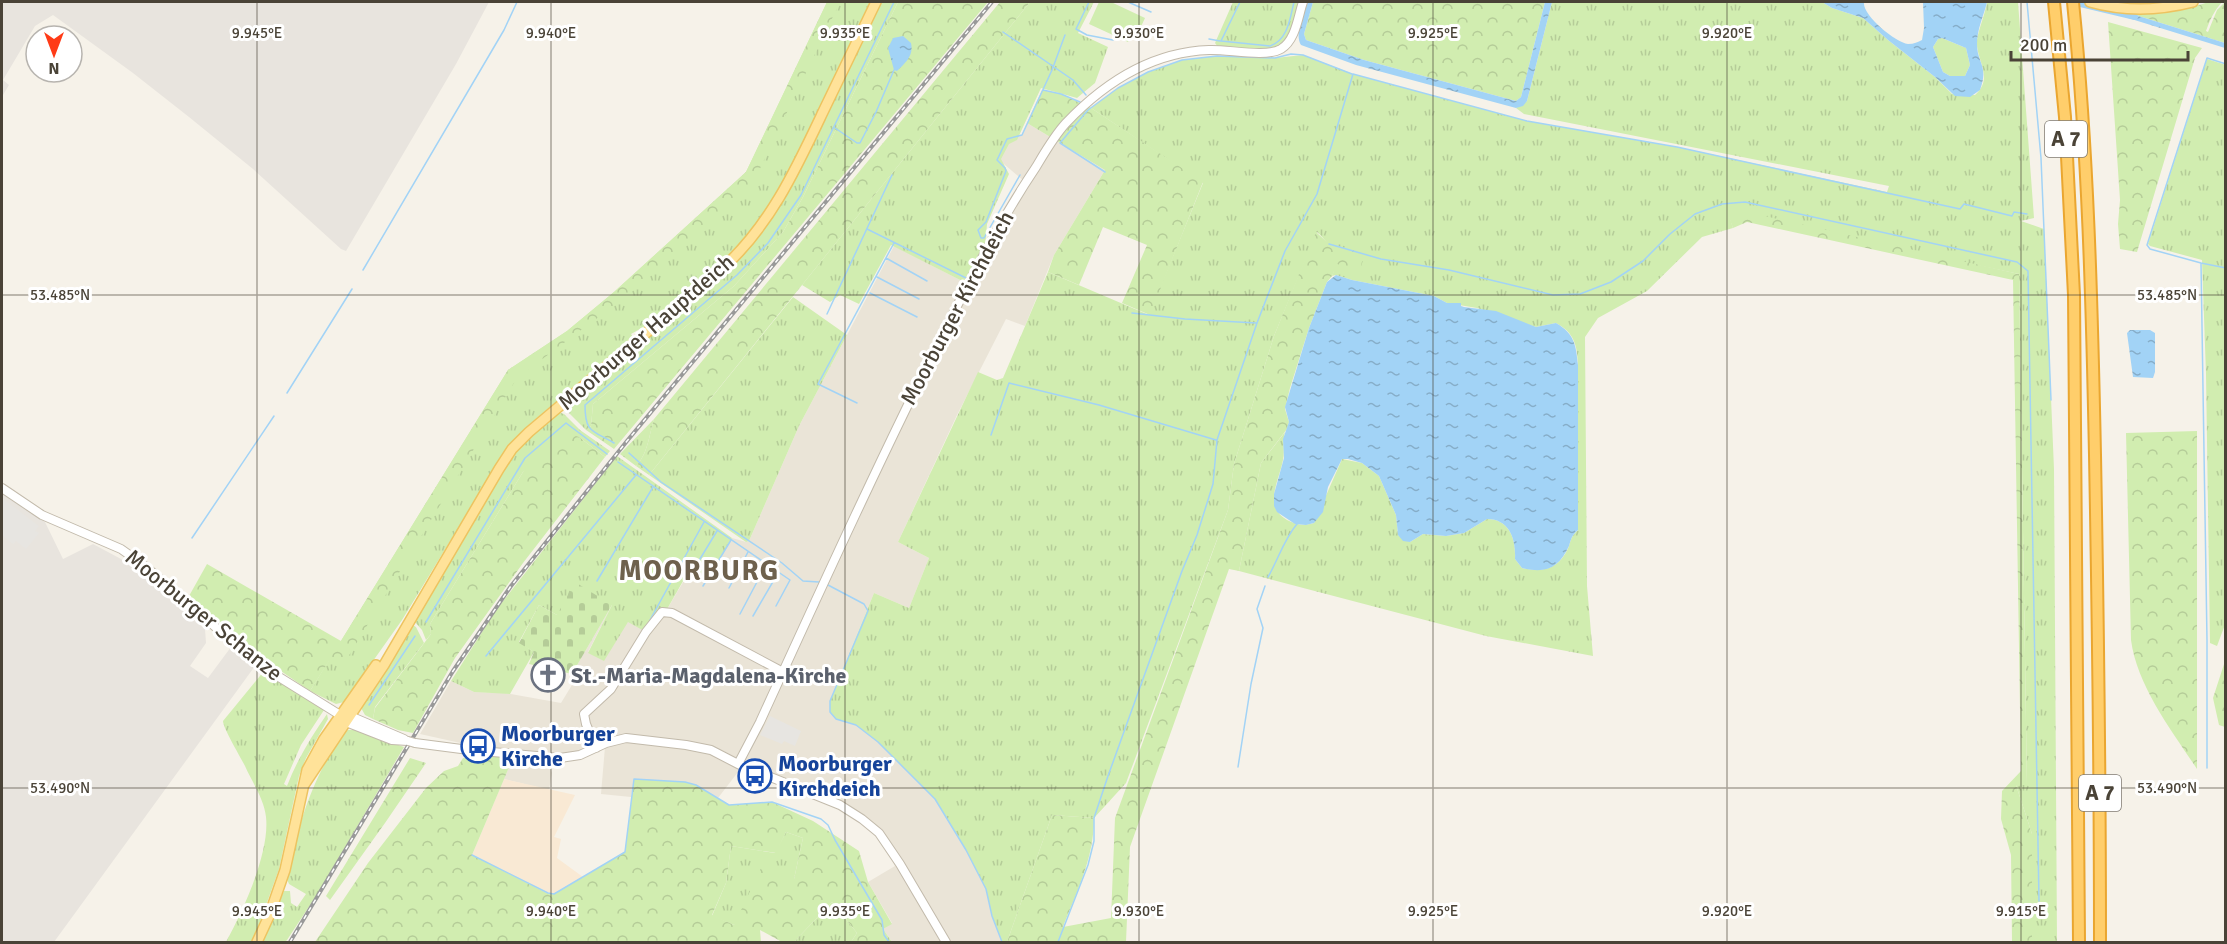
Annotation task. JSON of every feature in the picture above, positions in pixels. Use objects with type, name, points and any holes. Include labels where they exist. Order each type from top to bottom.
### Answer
[{"type":"highway","name":"A 7","points":[[2055,3],[2065,117],[2074,295],[2079,942]]},
{"type":"highway","name":"A 7","points":[[2074,6],[2086,173],[2093,369],[2100,760],[2100,942]]},
{"type":"main road","name":"Moorburger Hauptdeich","points":[[257,942],[281,884],[307,770],[312,758],[384,665],[499,469],[518,443],[723,268],[764,223],[794,174],[876,2]]},
{"type":"main road","points":[[2093,2],[2134,10],[2193,2]]},
{"type":"street","name":"Moorburger Kirchdeich","points":[[738,764],[760,722],[895,427],[999,226],[1058,132],[1086,103],[1122,76],[1160,59],[1209,50],[1268,52],[1281,49],[1289,42],[1303,2]]},
{"type":"street","name":"Moorburger Schanze","points":[[2,488],[42,515],[121,549],[271,672],[345,717],[411,742],[560,758],[580,755],[618,739],[705,748],[738,764],[840,805],[872,827],[900,864],[946,942]]},
{"type":"street","points":[[596,748],[584,714],[611,690],[646,632],[659,615],[666,611],[783,672]]},
{"type":"shaded area","points":[[2,2],[489,2],[456,64],[346,251],[341,249],[253,169],[133,73],[84,37],[84,24],[65,24],[53,15],[38,24],[24,24],[24,45],[3,80],[9,85],[2,94]]},
{"type":"shaded area","points":[[1027,123],[1105,170],[1054,255],[1025,326],[1006,319],[957,415],[898,542],[929,558],[909,608],[874,593],[830,701],[836,719],[856,725],[878,742],[935,799],[966,850],[986,889],[992,916],[1002,942],[892,942],[883,929],[892,923],[868,882],[895,866],[893,862],[872,831],[854,816],[795,790],[738,772],[718,798],[696,785],[685,782],[634,779],[631,797],[601,794],[605,747],[567,754],[553,754],[465,744],[420,734],[451,681],[474,692],[505,693],[561,703],[575,680],[572,674],[612,605],[588,652],[628,622],[666,611],[692,567],[709,576],[732,538],[749,541],[799,426],[894,246],[966,283],[1024,181],[998,159],[1007,140],[1021,136]]},
{"type":"shaded area","points":[[2,494],[45,522],[63,559],[93,544],[134,568],[205,629],[206,643],[190,666],[208,678],[231,647],[255,666],[54,942],[2,942]]},
{"type":"shaded area","points":[[2,498],[39,526],[35,531],[39,533],[26,549],[16,541],[13,544],[2,535]]},
{"type":"shaded area","points":[[770,716],[801,731],[795,746],[784,741],[782,744],[760,735]]},
{"type":"shaded area","points":[[513,758],[548,761],[552,773],[549,790],[504,779]]},
{"type":"shaded area","points":[[504,779],[575,795],[554,837],[561,839],[557,858],[583,877],[554,894],[548,893],[472,855]]},
{"type":"green space","points":[[827,2],[870,2],[790,169],[767,210],[724,260],[647,325],[631,334],[633,337],[531,423],[505,451],[402,620],[344,702],[336,704],[310,691],[508,370],[567,331],[614,292],[746,172]]},
{"type":"green space","points":[[827,2],[840,2],[754,181],[624,298],[517,378],[345,662],[329,661],[310,691],[259,656],[189,596],[207,564],[341,641],[508,370],[567,331],[614,292],[746,172]]},
{"type":"green space","points":[[881,2],[898,2],[803,197],[783,232],[734,286],[593,404],[591,426],[586,430],[567,411],[567,405],[743,254],[777,210],[792,186]]},
{"type":"green space","points":[[898,2],[988,2],[614,449],[586,430],[591,426],[593,404],[734,286],[783,232],[803,197]]},
{"type":"green space","points":[[1000,2],[1030,2],[649,475],[636,466],[646,450],[654,419]]},
{"type":"green space","points":[[1030,2],[1094,2],[1078,33],[1108,47],[1095,83],[1077,98],[1041,88],[1017,140],[1009,144],[1001,159],[1009,174],[987,224],[985,248],[966,283],[891,245],[859,304],[840,295],[830,302],[802,285]]},
{"type":"green space","points":[[1099,2],[1111,2],[1145,18],[1138,33],[1132,31],[1128,42],[1089,24]]},
{"type":"green space","points":[[1233,2],[1300,2],[1287,38],[1274,48],[1256,50],[1218,47],[1215,43]]},
{"type":"green space","points":[[1313,2],[1545,2],[1521,97],[1516,101],[1364,60],[1306,40],[1304,34]]},
{"type":"green space","points":[[1552,2],[1822,2],[1832,8],[1863,18],[1935,77],[1952,94],[1975,95],[1981,89],[1984,75],[1977,40],[1987,2],[2018,2],[2034,218],[2021,221],[2044,229],[2054,469],[2057,942],[2032,942],[2032,834],[2016,785],[2027,785],[2019,274],[1728,212],[1733,228],[1702,237],[1647,291],[1598,318],[1585,337],[1587,586],[1593,656],[1486,636],[1239,571],[1261,463],[1285,432],[1284,457],[1274,500],[1280,514],[1294,523],[1304,525],[1314,523],[1342,459],[1362,463],[1379,476],[1396,515],[1398,535],[1410,542],[1423,534],[1446,536],[1464,533],[1487,519],[1495,520],[1510,532],[1513,538],[1515,559],[1522,568],[1538,570],[1551,567],[1561,559],[1578,530],[1578,365],[1576,346],[1567,331],[1556,323],[1536,327],[1477,308],[1447,303],[1434,296],[1332,276],[1335,263],[1332,252],[1317,232],[1274,336],[1234,464],[1228,510],[1126,783],[1094,818],[1052,815],[1007,942],[1002,942],[992,916],[986,889],[966,850],[935,799],[878,742],[856,725],[836,719],[830,712],[830,701],[874,593],[909,608],[929,558],[898,542],[978,372],[997,380],[1003,378],[1048,272],[1149,315],[1203,183],[1091,108],[1118,88],[1148,72],[1182,60],[1217,56],[1275,58],[1303,55],[1353,74],[1527,121],[1677,147],[1887,192],[1889,186],[1524,114],[1516,108],[1527,101]]},
{"type":"green space","points":[[2209,2],[2222,2],[2211,19],[2206,31],[2208,32],[2217,10],[2225,2],[2225,43],[2129,13],[2170,11]]},
{"type":"green space","points":[[2108,22],[2202,48],[2195,58],[2137,252],[2120,249],[2118,224],[2120,200]]},
{"type":"green space","points":[[1942,38],[1966,48],[1970,65],[1965,76],[1950,76],[1943,72],[1933,47],[1938,39]]},
{"type":"green space","points":[[2207,59],[2226,65],[2226,622],[2217,646],[2210,643],[2202,260],[2148,244]]},
{"type":"green space","points":[[1042,90],[1061,94],[1091,108],[1203,182],[1150,315],[1122,303],[1147,245],[1103,227],[1079,285],[1048,272],[1054,255],[1105,170],[1027,123]]},
{"type":"green space","points":[[1727,212],[1747,212],[2019,274],[2027,785],[2016,785],[2032,834],[2032,942],[2012,942],[2011,855],[2001,819],[2002,791],[2021,771],[2013,280],[1747,222],[1733,228]]},
{"type":"green space","points":[[1316,232],[1329,244],[1364,253],[1360,270],[1337,264],[1327,282],[1309,328],[1290,388],[1285,409],[1289,422],[1287,429],[1261,463],[1239,571],[1229,569],[1130,847],[1126,942],[1007,942],[1052,815],[1094,818],[1088,861],[1063,927],[1111,918],[1115,818],[1228,510],[1234,464],[1274,336]]},
{"type":"green space","points":[[793,297],[847,335],[799,426],[749,541],[746,542],[649,475]]},
{"type":"green space","points":[[558,412],[564,414],[580,430],[610,451],[605,457],[579,437],[523,472],[430,624],[431,634],[426,640],[422,630],[413,620],[507,462],[524,441]]},
{"type":"green space","points":[[654,419],[646,450],[636,466],[620,454]]},
{"type":"green space","points":[[2197,431],[2197,769],[2148,691],[2140,674],[2131,640],[2126,433]]},
{"type":"green space","points":[[563,432],[579,437],[605,457],[523,563],[455,658],[413,733],[398,730],[373,719],[375,708],[431,634],[430,624],[523,472]]},
{"type":"green space","points":[[617,456],[732,538],[709,577],[691,567],[666,611],[646,632],[628,622],[604,661],[588,653],[612,605],[557,615],[539,605],[519,642],[534,652],[510,694],[474,692],[451,681],[496,610]]},
{"type":"green space","points":[[575,582],[612,605],[572,674],[529,664],[534,652],[519,643],[539,605],[557,615]]},
{"type":"green space","points":[[411,624],[416,627],[424,643],[375,707],[373,719],[365,715],[360,706]]},
{"type":"green space","points":[[2225,661],[2225,727],[2219,725],[2213,698]]},
{"type":"green space","points":[[264,671],[324,710],[301,745],[284,784],[287,786],[315,731],[327,714],[328,719],[306,758],[299,776],[279,869],[256,933],[251,942],[226,942],[260,864],[264,847],[266,817],[260,797],[223,721]]},
{"type":"green space","points":[[356,730],[404,747],[318,893],[287,940],[285,942],[261,942],[284,891],[290,891],[291,903],[297,907],[306,894],[289,884],[286,877],[291,857],[315,785],[332,751],[343,733]]},
{"type":"green space","points":[[489,755],[513,758],[472,855],[547,893],[554,894],[625,852],[634,779],[685,782],[696,785],[729,805],[772,802],[813,821],[859,851],[868,882],[892,924],[883,929],[892,942],[851,942],[857,933],[832,902],[794,942],[782,942],[760,930],[761,942],[315,942],[368,863],[426,788],[444,771],[458,766],[463,758],[484,760]],"holes":[[[786,832],[803,838],[794,879],[762,866],[734,925],[712,915],[726,883],[731,846],[776,853]]]},
{"type":"green space","points":[[410,758],[426,763],[330,900],[326,896]]},
{"type":"green space","points":[[786,832],[803,838],[794,879],[734,925],[712,916],[726,883],[731,846],[775,853]]},
{"type":"green space","points":[[832,902],[857,933],[851,942],[794,942]]},
{"type":"water","points":[[1308,2],[1313,2],[1304,34],[1306,40],[1364,60],[1516,101],[1521,97],[1545,2],[1552,2],[1527,101],[1523,106],[1516,108],[1356,65],[1301,45],[1299,30]]},
{"type":"water","points":[[1822,2],[1864,2],[1868,14],[1880,27],[1908,44],[1922,40],[1923,2],[1987,2],[1977,38],[1977,50],[1983,70],[1980,90],[1970,97],[1955,96],[1863,18],[1832,8]],"holes":[[[1942,38],[1966,48],[1970,65],[1965,76],[1950,76],[1943,72],[1933,47],[1938,39]]]},
{"type":"water","points":[[2129,13],[2225,43],[2225,48],[2128,18]]},
{"type":"water","points":[[903,36],[911,43],[912,48],[908,59],[897,71],[894,70],[888,48],[893,38]]},
{"type":"water","points":[[1336,275],[1434,296],[1447,303],[1461,303],[1464,307],[1496,311],[1536,327],[1556,323],[1571,336],[1578,365],[1578,530],[1561,560],[1551,568],[1530,570],[1522,568],[1515,559],[1513,538],[1510,532],[1495,520],[1487,519],[1464,533],[1446,536],[1423,534],[1410,542],[1403,541],[1398,535],[1396,515],[1379,476],[1362,463],[1348,459],[1342,459],[1328,487],[1323,512],[1314,523],[1295,524],[1277,512],[1274,506],[1274,494],[1284,458],[1283,439],[1289,422],[1285,407],[1309,328],[1327,282]]},
{"type":"water","points":[[2130,330],[2150,330],[2155,333],[2153,378],[2133,377],[2127,333]]},
{"type":"waterway","points":[[363,270],[504,30],[517,2]]},
{"type":"waterway","points":[[614,443],[591,430],[586,421],[585,405],[737,275],[768,243],[801,195],[894,2]]},
{"type":"waterway","points":[[1089,2],[1076,29],[1087,35],[1113,40]]},
{"type":"waterway","points":[[1128,2],[1151,12]]},
{"type":"waterway","points":[[1240,2],[1221,41],[1270,46],[1281,39],[1284,34],[1294,2]]},
{"type":"waterway","points":[[2027,2],[2041,158],[2051,400]]},
{"type":"waterway","points":[[2072,2],[2135,17]]},
{"type":"waterway","points":[[1003,32],[1073,80],[1086,95]]},
{"type":"waterway","points":[[1020,175],[984,238],[981,238],[978,230],[986,222],[1006,171],[997,160],[1007,139],[1022,135],[1052,70],[1065,35]]},
{"type":"waterway","points":[[1209,39],[1220,41]]},
{"type":"waterway","points":[[1105,172],[1060,143],[1088,110],[1118,88],[1148,72],[1182,60],[1217,56],[1275,58],[1291,54],[1303,55],[1352,74]]},
{"type":"waterway","points":[[2226,64],[2207,58],[2147,245],[2150,249],[2226,268]]},
{"type":"waterway","points":[[835,128],[860,143],[894,70]]},
{"type":"waterway","points":[[1058,942],[1088,865],[1094,841],[1094,818],[1108,776],[1197,535],[1213,484],[1217,440],[1257,323],[1285,251],[1317,194],[1353,74],[1527,121],[1677,147],[1960,209],[1964,204],[2012,216],[2014,212],[2027,214]]},
{"type":"waterway","points":[[1043,90],[1080,102]]},
{"type":"waterway","points":[[827,314],[892,175]]},
{"type":"waterway","points":[[1329,244],[1381,259],[1449,270],[1553,295],[1580,294],[1611,282],[1643,261],[1670,234],[1695,214],[1722,204],[1745,202],[2017,262],[2028,271],[2039,901]]},
{"type":"waterway","points":[[867,229],[966,278]]},
{"type":"waterway","points":[[857,403],[818,384],[894,243]]},
{"type":"waterway","points":[[886,258],[927,281]]},
{"type":"waterway","points":[[2201,263],[2207,768]]},
{"type":"waterway","points":[[877,277],[919,299]]},
{"type":"waterway","points":[[287,393],[352,289]]},
{"type":"waterway","points":[[870,293],[917,317]]},
{"type":"waterway","points":[[1132,313],[1256,323]]},
{"type":"waterway","points":[[991,435],[1009,383],[1099,405],[1216,440]]},
{"type":"waterway","points":[[192,538],[274,416]]},
{"type":"waterway","points":[[426,622],[525,458],[566,423],[607,454]]},
{"type":"waterway","points":[[629,453],[661,482],[782,563],[803,581],[819,582]]},
{"type":"waterway","points":[[618,462],[790,580],[776,606]]},
{"type":"waterway","points":[[486,656],[636,475]]},
{"type":"waterway","points":[[597,581],[653,487]]},
{"type":"waterway","points":[[650,620],[704,522]]},
{"type":"waterway","points":[[1268,577],[1288,536],[1297,524]]},
{"type":"waterway","points":[[689,577],[717,531]]},
{"type":"waterway","points":[[703,586],[731,540]]},
{"type":"waterway","points":[[729,588],[748,552]]},
{"type":"waterway","points":[[740,614],[766,565]]},
{"type":"waterway","points":[[753,616],[778,573]]},
{"type":"waterway","points":[[828,585],[864,604],[868,611],[830,701],[830,712],[836,719],[856,725],[878,742],[935,799],[966,850],[986,889],[992,916],[1002,942]]},
{"type":"waterway","points":[[1238,767],[1251,684],[1263,628],[1257,609],[1265,586]]},
{"type":"waterway","points":[[369,705],[415,636]]},
{"type":"waterway","points":[[472,855],[554,894],[625,852],[634,779],[685,782],[696,785],[729,805],[772,802],[821,819],[828,825],[882,920],[884,935],[889,942]]},
{"type":"railway","points":[[290,942],[453,671],[511,586],[627,441],[992,2]]},
{"type":"place","name":"St.-Maria-Magdalena-Kirche","points":[[548,675]]},
{"type":"place","name":"Moorburger Kirche","points":[[478,746]]},
{"type":"place","name":"Moorburger Kirchdeich","points":[[755,776]]},
{"type":"district","name":"MOORBURG","points":[[699,571]]}]
